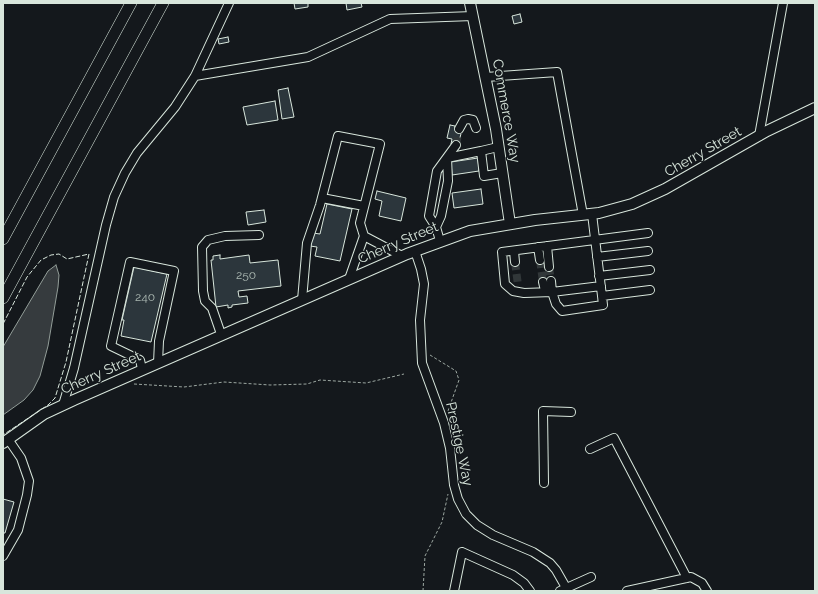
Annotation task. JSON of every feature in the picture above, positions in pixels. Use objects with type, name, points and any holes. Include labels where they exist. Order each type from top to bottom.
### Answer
[{"type":"highway","points":[[3,239],[131,3]]},
{"type":"highway","points":[[3,298],[163,3]]},
{"type":"main road","name":"Commerce Way","points":[[470,3],[486,77],[510,224]]},
{"type":"main road","name":"Cherry Street","points":[[6,441],[44,414],[63,405],[402,256],[470,231],[510,224],[588,214],[619,208],[653,195],[759,136],[815,108]]},
{"type":"street","points":[[63,405],[74,368],[106,225],[114,197],[125,173],[137,153],[175,107],[195,76],[229,3]]},
{"type":"street","points":[[759,136],[783,3]]},
{"type":"street","points":[[195,76],[308,57],[390,19],[473,16]]},
{"type":"street","points":[[486,77],[557,72],[588,214],[595,239],[603,305],[562,311],[549,292],[547,281]]},
{"type":"street","points":[[459,129],[464,120],[468,119],[472,120],[476,128]]},
{"type":"street","points":[[302,300],[306,243],[322,198],[338,136],[380,144],[360,223],[364,236],[349,279]]},
{"type":"street","points":[[440,241],[436,227],[429,216],[437,171],[456,145]]},
{"type":"street","points":[[447,158],[498,147]]},
{"type":"street","points":[[481,151],[484,176],[502,173]]},
{"type":"street","points":[[436,227],[441,216],[448,181],[447,158]]},
{"type":"street","points":[[322,198],[364,206]]},
{"type":"street","points":[[601,286],[549,292],[518,289],[512,291],[505,284],[502,252],[648,233]]},
{"type":"street","points":[[222,334],[212,308],[205,301],[203,291],[202,246],[208,240],[225,236],[259,235]]},
{"type":"street","points":[[364,236],[402,256]]},
{"type":"street","points":[[540,260],[543,247]]},
{"type":"street","points":[[543,247],[550,267]]},
{"type":"street","name":"Prestige Way","points":[[415,251],[424,284],[420,320],[421,349],[424,370],[444,422],[450,448],[454,485],[463,508],[477,525],[493,535],[542,557],[556,570],[565,590]]},
{"type":"street","points":[[514,251],[515,262]]},
{"type":"street","points":[[597,257],[648,251]]},
{"type":"street","points":[[142,369],[140,360],[111,346],[130,262],[174,271],[159,340],[158,363]]},
{"type":"street","points":[[599,276],[650,270]]},
{"type":"street","points":[[602,296],[650,290]]},
{"type":"street","points":[[544,483],[543,411],[570,412]]},
{"type":"street","points":[[590,449],[614,438],[687,578]]},
{"type":"street","points":[[3,556],[18,530],[27,495],[28,481],[22,458],[6,441]]},
{"type":"street","points":[[454,591],[462,552],[513,575],[524,583],[530,591]]},
{"type":"street","points":[[565,590],[591,577]]},
{"type":"street","points":[[627,591],[687,578],[691,578],[702,583],[707,591]]},
{"type":"path","points":[[421,349],[456,372],[458,380],[444,422]]},
{"type":"path","points":[[133,384],[184,387],[224,382],[270,385],[307,384],[320,380],[366,383],[404,374]]},
{"type":"path","points":[[423,591],[425,556],[438,531],[448,494],[454,485]]},
{"type":"shaded area","points":[[56,265],[59,275],[58,287],[48,346],[40,376],[33,390],[24,400],[3,415],[3,347],[48,271]]},
{"type":"building","points":[[294,3],[308,3],[308,7],[295,9]]},
{"type":"building","points":[[346,3],[361,3],[362,7],[347,10]]},
{"type":"building","points":[[520,14],[522,22],[514,24],[512,16]]},
{"type":"building","points":[[228,37],[229,42],[219,44],[218,39]]},
{"type":"building","points":[[288,88],[294,117],[282,119],[278,90]]},
{"type":"building","points":[[275,101],[278,120],[247,125],[243,107]]},
{"type":"building","points":[[450,125],[455,126],[455,129],[462,130],[458,145],[451,144],[452,139],[447,138]]},
{"type":"building","points":[[478,158],[479,171],[452,175],[451,162]]},
{"type":"building","points":[[481,189],[483,204],[454,208],[452,193]]},
{"type":"building","points":[[377,191],[406,198],[401,221],[379,216],[382,201],[375,199]]},
{"type":"building","points":[[327,204],[352,209],[340,261],[315,256],[317,247],[310,246],[313,233],[320,234]]},
{"type":"building","points":[[264,210],[266,222],[248,225],[246,212]]},
{"type":"building","points":[[220,255],[220,259],[249,255],[250,263],[278,260],[281,286],[238,291],[239,297],[247,296],[248,303],[232,305],[232,307],[228,308],[228,305],[216,307],[211,260],[213,260],[213,256]]},
{"type":"building","points":[[134,267],[167,274],[151,342],[121,336],[124,320],[122,320]]},
{"type":"building","points":[[3,499],[14,502],[5,533],[3,533]]},
{"type":"tunnel","points":[[456,145],[459,129]]},
{"type":"tunnel","points":[[540,260],[543,282]]},
{"type":"tunnel","points":[[515,262],[518,285]]},
{"type":"tunnel","points":[[549,267],[551,281]]},
{"type":"fence","points":[[3,324],[27,277],[41,260],[51,255],[59,254],[67,259],[89,254],[66,362],[55,398],[48,405],[3,435]]}]
